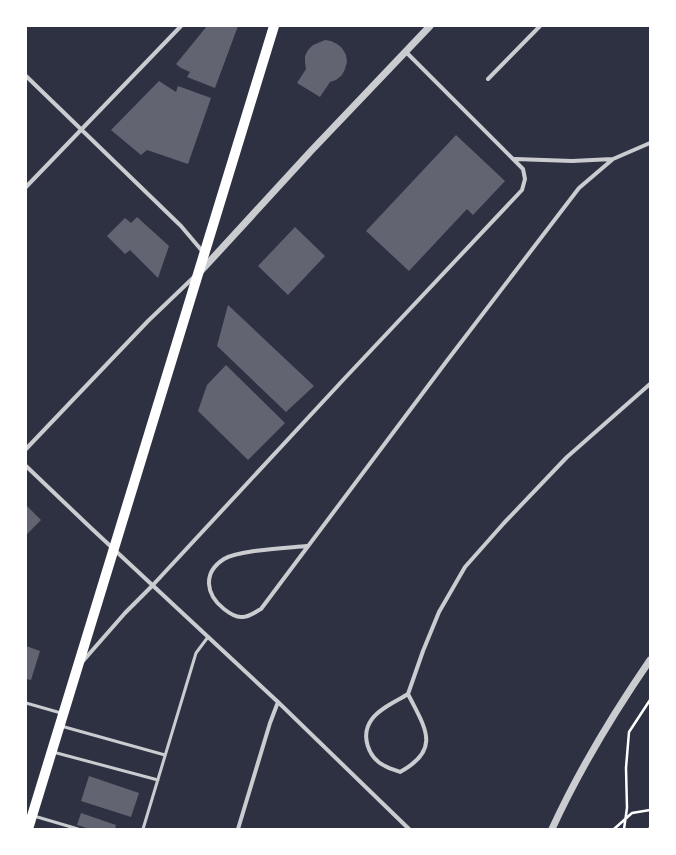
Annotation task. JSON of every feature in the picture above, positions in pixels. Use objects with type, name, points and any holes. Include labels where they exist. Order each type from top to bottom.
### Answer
[{"type":"main road","points":[[28,829],[274,26]]},
{"type":"street","points":[[26,187],[182,26]]},
{"type":"street","points":[[26,449],[148,321],[198,273],[430,26]]},
{"type":"street","points":[[488,79],[540,26]]},
{"type":"street","points":[[78,666],[125,613],[152,586],[522,190],[525,179],[524,168],[406,51]]},
{"type":"street","points":[[26,76],[181,226],[204,254]]},
{"type":"street","points":[[307,546],[241,554],[225,558],[216,566],[210,576],[209,588],[212,597],[229,613],[241,617],[252,614],[261,609],[307,546],[579,188],[613,159],[650,143]]},
{"type":"street","points":[[516,159],[572,161],[613,159]]},
{"type":"street","points":[[408,694],[425,728],[427,736],[425,748],[419,758],[400,772],[384,766],[373,756],[366,743],[367,729],[372,719],[382,710],[408,694],[439,612],[465,567],[504,523],[567,457],[650,384]]},
{"type":"street","points":[[26,466],[152,586],[278,702],[410,829]]},
{"type":"street","points":[[552,829],[585,765],[619,706],[650,660]]},
{"type":"street","points":[[238,829],[270,723],[278,702]]},
{"type":"lane","points":[[144,829],[196,653],[208,637]]},
{"type":"lane","points":[[26,703],[64,713]]},
{"type":"lane","points":[[60,726],[165,755]]},
{"type":"lane","points":[[52,752],[158,780]]},
{"type":"lane","points":[[32,816],[78,829]]},
{"type":"path","points":[[624,829],[627,808],[626,768],[629,732],[650,700]]},
{"type":"path","points":[[614,829],[632,812],[650,810]]},
{"type":"building","points":[[207,26],[238,26],[215,88],[187,77],[190,72],[176,64]]},
{"type":"building","points":[[325,40],[331,41],[342,48],[346,55],[347,62],[342,75],[336,80],[330,82],[320,97],[297,83],[306,69],[305,56],[308,50],[313,45]]},
{"type":"building","points":[[159,81],[176,92],[178,86],[211,98],[188,164],[147,150],[141,155],[111,130]]},
{"type":"building","points":[[456,135],[505,181],[473,215],[467,209],[409,271],[366,231]]},
{"type":"building","points":[[137,217],[169,246],[158,278],[130,250],[125,254],[107,236],[125,218],[131,223]]},
{"type":"building","points":[[295,227],[325,256],[288,295],[258,266]]},
{"type":"building","points":[[228,305],[314,386],[286,412],[217,346]]},
{"type":"building","points":[[226,365],[285,423],[248,460],[198,411],[207,385]]},
{"type":"building","points":[[26,505],[41,520],[26,535]]},
{"type":"building","points":[[26,646],[40,651],[31,680],[26,679]]},
{"type":"building","points":[[89,776],[139,793],[131,817],[81,801]]},
{"type":"building","points":[[81,813],[116,825],[115,829],[90,829],[77,825]]}]
